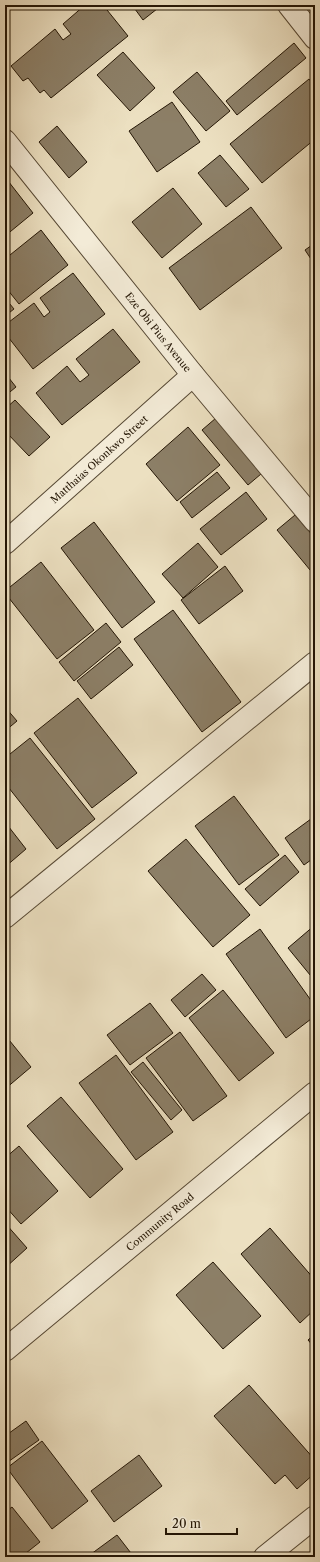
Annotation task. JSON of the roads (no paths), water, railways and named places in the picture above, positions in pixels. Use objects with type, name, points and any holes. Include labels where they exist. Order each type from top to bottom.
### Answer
[{"type":"street","points":[[289,5],[315,38]]},
{"type":"street","name":"Eze Obi Pius Avenue","points":[[5,141],[193,375],[315,521]]},
{"type":"street","name":"Matthaias Okonkwo Street","points":[[5,543],[193,375]]},
{"type":"street","points":[[5,917],[315,663]]},
{"type":"street","name":"Community Road","points":[[5,1350],[315,1092]]},
{"type":"street","points":[[265,1557],[315,1517]]}]
